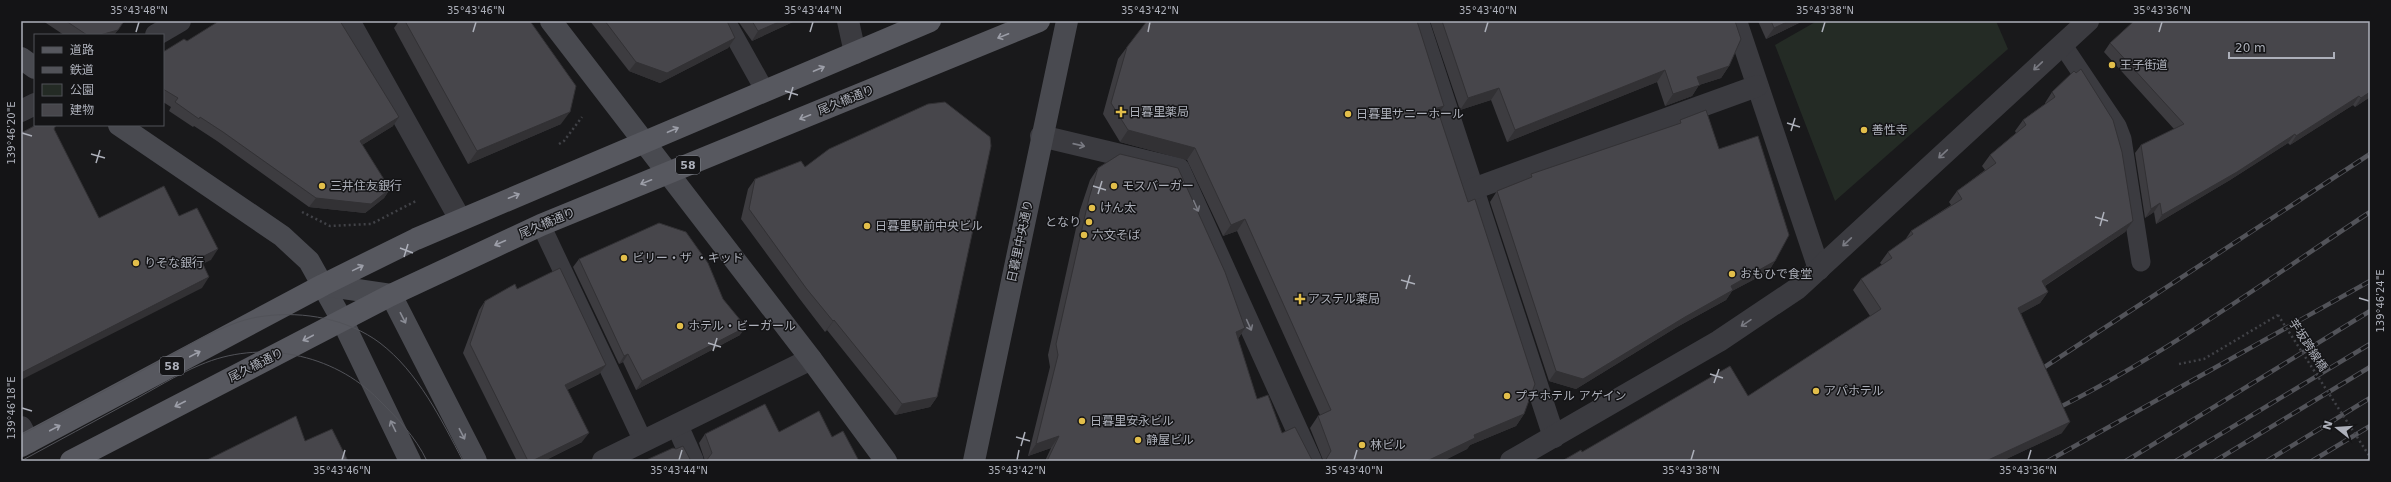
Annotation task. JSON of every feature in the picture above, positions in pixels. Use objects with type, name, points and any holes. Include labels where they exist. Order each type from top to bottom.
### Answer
[{"type":"main road","name":"58","points":[[24,439],[323,285],[460,218],[645,142],[930,21]]},
{"type":"main road","name":"尾久橋通り","points":[[71,461],[391,294],[541,225],[1039,21]]},
{"type":"street","points":[[158,34],[180,21]]},
{"type":"street","points":[[349,21],[460,218]]},
{"type":"street","points":[[551,21],[811,358],[886,461]]},
{"type":"street","points":[[848,21],[855,53]]},
{"type":"street","name":"日暮里中央通り","points":[[974,461],[1041,136],[1067,21]]},
{"type":"street","points":[[1418,21],[1554,437]]},
{"type":"street","points":[[1736,21],[1818,269]]},
{"type":"street","points":[[1511,461],[1719,341],[1798,288],[2088,21]]},
{"type":"street","points":[[21,58],[34,67]]},
{"type":"street","points":[[1474,189],[1758,86]]},
{"type":"street","points":[[21,111],[34,104]]},
{"type":"street","points":[[120,126],[282,236],[309,261],[342,320],[410,461]]},
{"type":"street","points":[[1041,136],[1179,169],[1310,461]]},
{"type":"street","points":[[323,285],[391,294],[476,461]]},
{"type":"street","points":[[603,461],[811,358]]},
{"type":"street","points":[[676,425],[693,461]]},
{"type":"lane","points":[[726,21],[765,91]]},
{"type":"lane","points":[[2062,44],[2117,126],[2122,139],[2141,262]]},
{"type":"lane","points":[[541,225],[643,441]]},
{"type":"path","points":[[302,212],[330,226],[371,224],[420,199]]},
{"type":"path","name":"芋坂跨線橋","points":[[2179,364],[2204,359],[2278,315],[2370,457]]},
{"type":"green space","name":"善性寺","points":[[1817,21],[1996,21],[2008,49],[1835,201],[1775,45]]},
{"type":"building","points":[[66,21],[124,21],[118,30],[104,34],[86,34]]},
{"type":"building","points":[[219,21],[340,21],[399,117],[360,141],[390,189],[371,204],[316,198],[223,132],[200,117],[199,119],[175,102],[178,98],[164,90],[164,51],[184,39],[187,41]]},
{"type":"building","points":[[405,21],[530,21],[576,86],[570,112],[477,151]]},
{"type":"building","points":[[605,21],[727,21],[735,38],[667,73],[636,62]]},
{"type":"building","points":[[752,21],[781,21],[758,31]]},
{"type":"building","points":[[1147,21],[1417,21],[1444,106],[1437,108],[1468,202],[1475,199],[1535,384],[1524,414],[1474,435],[1475,438],[1427,461],[1325,461],[1331,451],[1318,416],[1331,410],[1245,219],[1231,225],[1195,148],[1128,130],[1111,103],[1127,47]]},
{"type":"building","points":[[1442,21],[1735,21],[1741,39],[1729,66],[1697,77],[1700,85],[1673,94],[1665,70],[1515,130],[1499,88],[1468,98]]},
{"type":"building","points":[[1771,21],[1789,21],[1774,28]]},
{"type":"building","points":[[2134,21],[2370,21],[2370,92],[2361,98],[2359,96],[2296,136],[2295,134],[2237,172],[2162,215],[2160,203],[2151,209],[2141,145],[2184,124],[2110,43]]},
{"type":"building","points":[[2081,69],[2113,120],[2122,152],[2133,221],[2042,281],[2048,292],[2018,308],[2070,422],[1986,461],[1562,461],[1581,450],[1582,452],[1730,366],[1748,396],[1881,309],[1861,279],[1892,258],[1888,252],[1913,234],[1911,231],[1962,199],[1957,191],[1996,163],[1990,155],[2026,125],[2023,120],[2055,97],[2052,92],[2074,71],[2076,73]]},
{"type":"building","points":[[945,102],[990,137],[991,146],[937,397],[902,404],[806,288],[749,209],[755,179],[801,161],[805,167],[829,149],[928,104]]},
{"type":"building","points":[[1706,110],[1719,149],[1758,136],[1789,235],[1775,261],[1731,286],[1733,290],[1685,317],[1583,379],[1556,371],[1497,191],[1532,177],[1531,174],[1681,123],[1680,120]]},
{"type":"building","points":[[34,126],[56,126],[54,129],[99,218],[164,186],[179,216],[197,208],[218,249],[200,258],[209,277],[21,373],[21,133]]},
{"type":"building","points":[[1120,154],[1178,168],[1225,272],[1245,328],[1236,332],[1257,399],[1268,395],[1282,433],[1295,427],[1312,460],[1325,461],[1047,461],[1059,436],[1036,444],[1058,355],[1056,344],[1089,198],[1098,168]]},
{"type":"building","points":[[659,223],[686,232],[708,263],[723,299],[746,327],[642,381],[628,354],[624,356],[579,259]]},
{"type":"building","points":[[560,268],[606,365],[565,385],[589,433],[532,461],[528,461],[470,344],[485,301],[515,284],[517,289]]},
{"type":"building","points":[[765,404],[779,432],[819,411],[832,437],[843,431],[859,461],[706,461],[712,453],[705,434]]},
{"type":"building","points":[[296,416],[305,441],[332,429],[348,461],[205,461]]},
{"type":"building","points":[[683,446],[691,461],[644,461],[673,448],[676,449]]},
{"type":"tram line","points":[[21,435],[198,340],[237,322],[265,316],[295,315],[325,319],[354,328],[380,343],[394,355],[428,397],[463,461]]},
{"type":"tram line","points":[[21,461],[173,378],[200,365],[223,357],[247,353],[271,352],[295,355],[318,361],[340,371],[361,384],[406,428],[427,461]]},
{"type":"railway","points":[[2037,372],[2370,154]]},
{"type":"railway","points":[[2054,410],[2176,341],[2370,212]]},
{"type":"railway","points":[[2048,461],[2370,281]]},
{"type":"railway","points":[[2126,461],[2370,311]]},
{"type":"railway","points":[[2176,461],[2370,344]]},
{"type":"railway","points":[[2215,461],[2370,367]]},
{"type":"railway","points":[[2267,461],[2370,398]]},
{"type":"railway","points":[[2312,461],[2370,426]]},
{"type":"place","name":"王子街道","points":[[2112,65]]},
{"type":"place","name":"日暮里薬局","points":[[1121,112]]},
{"type":"place","name":"日暮里サニーホール","points":[[1348,114]]},
{"type":"place","name":"善性寺","points":[[1864,130]]},
{"type":"place","name":"三井住友銀行","points":[[322,186]]},
{"type":"place","name":"モスバーガー","points":[[1114,186]]},
{"type":"place","name":"けん太","points":[[1092,208]]},
{"type":"place","name":"となり","points":[[1089,222]]},
{"type":"place","name":"日暮里駅前中央ビル","points":[[867,226]]},
{"type":"place","name":"六文そば","points":[[1084,235]]},
{"type":"place","name":"ビリー・ザ ・キッド","points":[[624,258]]},
{"type":"place","name":"りそな銀行","points":[[136,263]]},
{"type":"place","name":"おもひで食堂","points":[[1732,274]]},
{"type":"place","name":"アステル薬局","points":[[1300,299]]},
{"type":"place","name":"ホテル・ビーガール","points":[[680,326]]},
{"type":"place","name":"アパホテル","points":[[1816,391]]},
{"type":"place","name":"プチホテル アゲイン","points":[[1507,396]]},
{"type":"place","name":"日暮里安永ビル","points":[[1082,421]]},
{"type":"place","name":"静屋ビル","points":[[1138,440]]},
{"type":"place","name":"林ビル","points":[[1362,445]]}]
